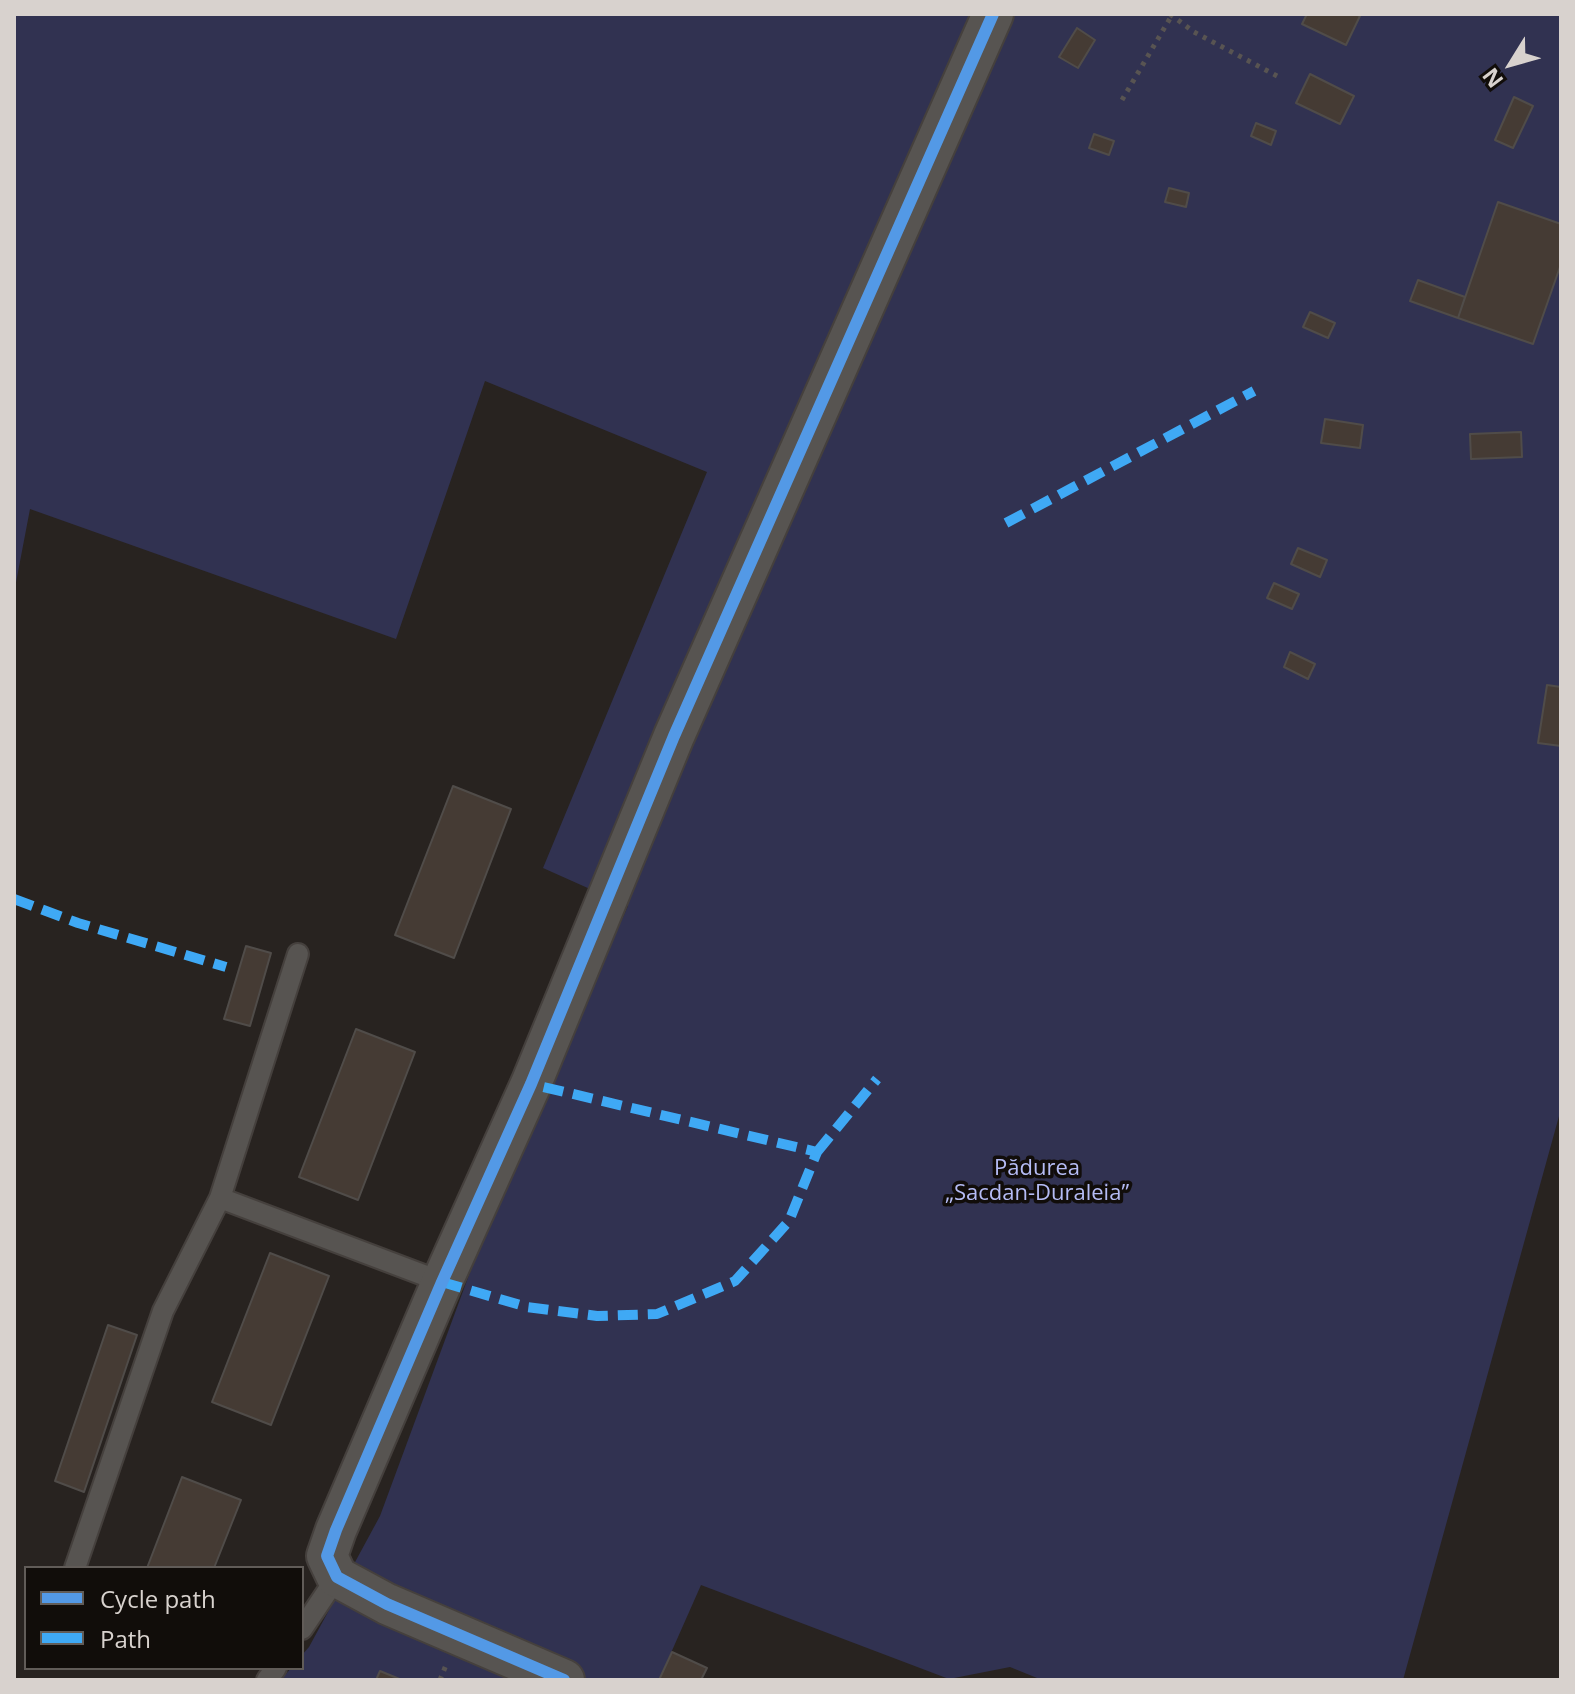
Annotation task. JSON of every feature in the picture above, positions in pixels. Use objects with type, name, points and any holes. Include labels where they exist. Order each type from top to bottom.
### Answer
[{"type":"street","points":[[564,1680],[387,1604],[337,1577],[327,1556],[442,1282],[531,1084],[674,736],[993,14]]},
{"type":"lane","points":[[76,1566],[163,1311],[220,1198],[298,954]]},
{"type":"lane","points":[[220,1198],[442,1282]]},
{"type":"lane","points":[[304,1626],[337,1577]]},
{"type":"path","points":[[1122,100],[1171,14],[1194,32],[1279,77]]},
{"type":"green space","name":"Pădurea „Sacdan-Duraleia”","points":[[14,14],[1561,14],[1561,1109],[1403,1680],[1042,1680],[1010,1667],[949,1679],[701,1585],[659,1680],[281,1680],[289,1670],[304,1670],[304,1653],[380,1516],[469,1275],[536,1110],[628,906],[543,868],[707,472],[485,381],[396,639],[30,509],[14,593]]},
{"type":"building","points":[[1307,14],[1360,16],[1346,45],[1302,24]]},
{"type":"building","points":[[1077,28],[1095,40],[1078,68],[1059,57]]},
{"type":"building","points":[[1310,74],[1354,96],[1340,124],[1296,103]]},
{"type":"building","points":[[1514,97],[1533,106],[1513,148],[1495,140]]},
{"type":"building","points":[[1256,123],[1276,131],[1271,145],[1251,136]]},
{"type":"building","points":[[1094,134],[1114,141],[1109,155],[1089,148]]},
{"type":"building","points":[[1169,188],[1189,193],[1186,207],[1165,202]]},
{"type":"building","points":[[1498,202],[1561,224],[1561,264],[1533,344],[1458,318]]},
{"type":"building","points":[[1418,280],[1465,297],[1458,318],[1410,301]]},
{"type":"building","points":[[1310,312],[1335,323],[1328,338],[1303,327]]},
{"type":"building","points":[[1325,419],[1363,425],[1360,448],[1321,443]]},
{"type":"building","points":[[1521,432],[1522,457],[1471,459],[1470,434]]},
{"type":"building","points":[[1298,548],[1327,560],[1320,577],[1291,564]]},
{"type":"building","points":[[1274,583],[1299,594],[1292,609],[1267,598]]},
{"type":"building","points":[[1290,652],[1315,664],[1308,679],[1284,667]]},
{"type":"building","points":[[1547,685],[1561,687],[1561,746],[1538,743]]},
{"type":"building","points":[[453,786],[511,809],[454,958],[395,935]]},
{"type":"building","points":[[246,946],[271,953],[250,1026],[224,1019]]},
{"type":"building","points":[[356,1029],[415,1052],[358,1200],[299,1177]]},
{"type":"building","points":[[270,1253],[329,1276],[271,1425],[212,1402]]},
{"type":"building","points":[[108,1325],[137,1335],[84,1492],[55,1481]]},
{"type":"building","points":[[182,1477],[241,1500],[215,1566],[148,1566]]},
{"type":"building","points":[[672,1652],[707,1668],[701,1680],[659,1680]]},
{"type":"building","points":[[380,1671],[402,1680],[376,1680]]},
{"type":"marked path","points":[[1006,523],[1254,391]]},
{"type":"marked path","points":[[14,899],[78,923],[226,967]]},
{"type":"marked path","points":[[817,1152],[877,1079]]},
{"type":"marked path","points":[[442,1282],[527,1307],[597,1316],[657,1314],[735,1281],[789,1221],[817,1152],[531,1084]]},
{"type":"cycle path","points":[[564,1680],[387,1604],[337,1577],[327,1556],[442,1282],[531,1084],[674,736],[993,14]]}]
